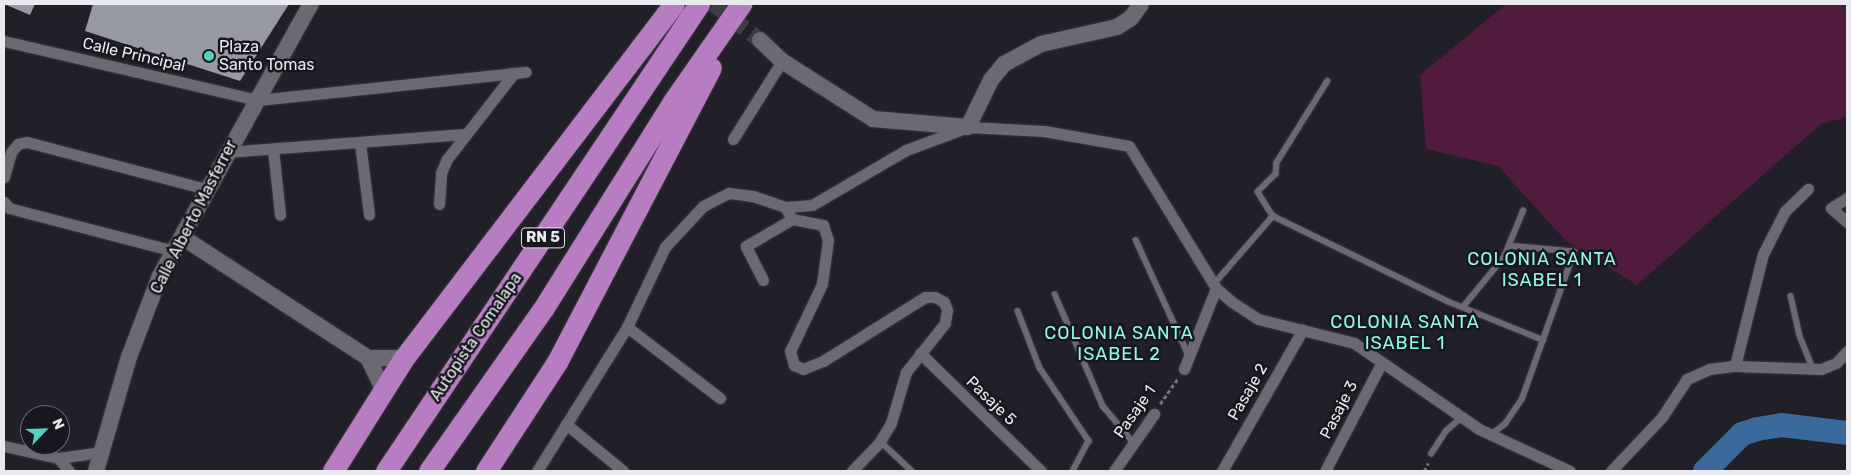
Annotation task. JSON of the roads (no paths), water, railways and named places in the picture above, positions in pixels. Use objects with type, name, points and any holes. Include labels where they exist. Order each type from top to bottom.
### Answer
[{"type":"highway","points":[[333,471],[404,358],[674,4]]},
{"type":"highway","name":"Autopista Comalapa","points":[[386,471],[699,4]]},
{"type":"highway","name":"RN 5","points":[[429,471],[543,309],[672,103],[740,4]]},
{"type":"highway","points":[[486,471],[557,362],[745,4]]},
{"type":"main road","name":"Calle Alberto Masferrer","points":[[96,471],[129,357],[174,251],[226,152],[258,100],[311,4]]},
{"type":"main road","points":[[760,40],[782,61],[874,119],[968,127],[991,80],[1004,64],[1041,44],[1121,25],[1141,4]]},
{"type":"main road","points":[[182,236],[368,358],[383,389]]},
{"type":"main road","points":[[368,358],[404,358]]},
{"type":"street","name":"Calle Principal","points":[[4,41],[258,100],[526,72]]},
{"type":"street","points":[[733,139],[782,61]]},
{"type":"street","points":[[439,204],[441,173],[464,134],[514,73]]},
{"type":"street","points":[[537,471],[627,327],[666,247],[703,206],[729,193],[785,207],[812,206],[906,150],[968,127],[1044,131],[1129,146],[1215,286],[1258,319],[1303,329],[1354,344],[1462,417],[1492,434],[1570,471]]},
{"type":"street","points":[[226,152],[464,134]]},
{"type":"street","points":[[4,177],[11,152],[18,144],[27,142],[206,189]]},
{"type":"street","points":[[360,143],[369,214]]},
{"type":"street","points":[[273,149],[280,215]]},
{"type":"street","points":[[1736,366],[1763,254],[1785,211],[1808,189]]},
{"type":"street","points":[[1847,198],[1831,208],[1847,222]]},
{"type":"street","points":[[4,202],[9,208],[174,251]]},
{"type":"street","points":[[785,207],[792,219]]},
{"type":"street","points":[[763,280],[746,246],[792,219],[823,225],[828,240],[822,284],[790,351],[794,365],[802,369],[823,362],[896,312],[925,297],[935,297],[944,302],[945,323],[906,372],[880,441],[852,471]]},
{"type":"street","points":[[1184,369],[1190,358],[1215,286]]},
{"type":"street","points":[[627,327],[720,398]]},
{"type":"street","name":"Pasaje 2","points":[[1222,471],[1303,329]]},
{"type":"street","points":[[1611,471],[1662,417],[1687,379],[1709,369],[1736,366],[1813,369],[1836,363],[1847,351]]},
{"type":"street","name":"Pasaje 5","points":[[920,353],[1041,471]]},
{"type":"street","name":"Pasaje 3","points":[[1326,471],[1381,364]]},
{"type":"street","name":"Pasaje 1","points":[[1114,471],[1154,414]]},
{"type":"street","points":[[566,424],[623,471]]},
{"type":"street","points":[[4,446],[58,458],[101,452]]},
{"type":"street","points":[[58,458],[69,471]]},
{"type":"lane","points":[[1328,81],[1276,162],[1276,174],[1258,192],[1273,216],[1464,306],[1542,340]]},
{"type":"lane","points":[[1464,306],[1504,257],[1523,211]]},
{"type":"lane","points":[[1215,286],[1273,216]]},
{"type":"lane","points":[[1136,240],[1190,358]]},
{"type":"lane","points":[[1492,434],[1505,424],[1522,398],[1574,252],[1509,246]]},
{"type":"lane","points":[[1056,294],[1103,406],[1134,443]]},
{"type":"lane","points":[[1791,296],[1800,336],[1813,369]]},
{"type":"lane","points":[[1018,311],[1040,368],[1089,440],[1073,471]]},
{"type":"lane","points":[[1431,454],[1446,431],[1462,417]]},
{"type":"lane","points":[[880,441],[912,471]]},
{"type":"waterway","points":[[1705,471],[1742,434],[1757,429],[1781,425],[1847,433]]},
{"type":"tunnel","points":[[713,4],[760,40]]},
{"type":"place","name":"Plaza Santo Tomas","points":[[209,56]]},
{"type":"district","name":"COLONIA SANTA ISABEL 1","points":[[1542,270]]},
{"type":"district","name":"COLONIA SANTA ISABEL 1","points":[[1405,333]]},
{"type":"district","name":"COLONIA SANTA ISABEL 2","points":[[1119,344]]}]
